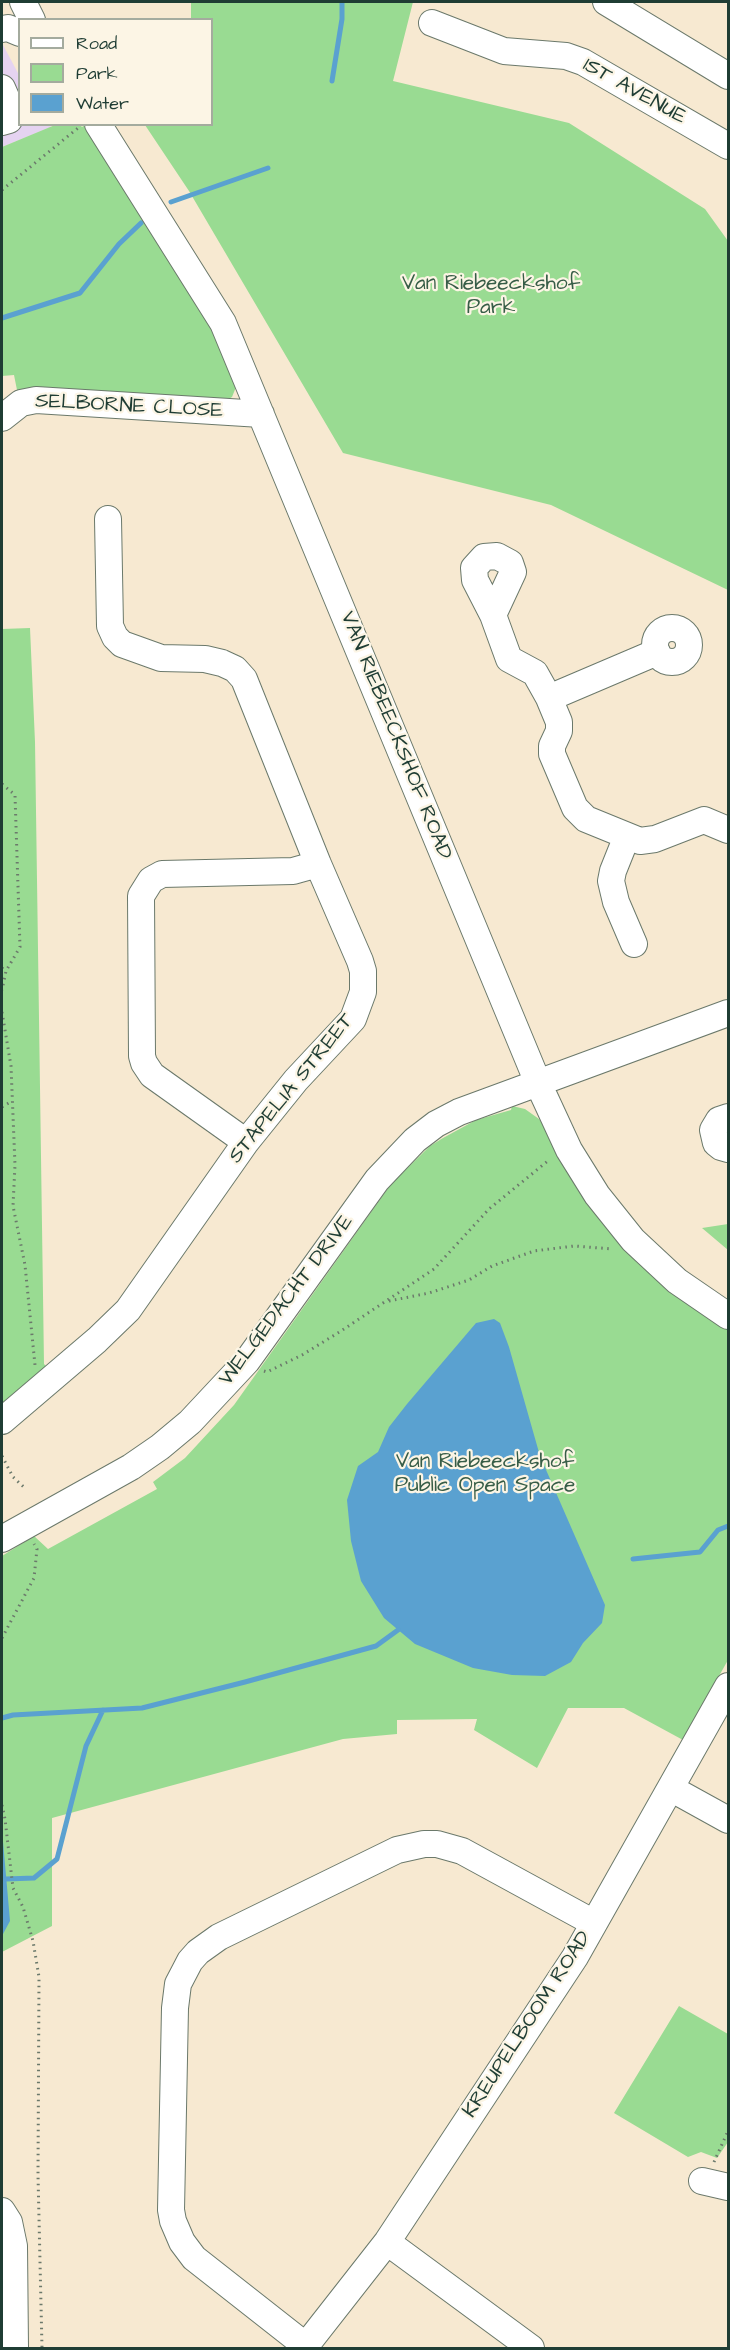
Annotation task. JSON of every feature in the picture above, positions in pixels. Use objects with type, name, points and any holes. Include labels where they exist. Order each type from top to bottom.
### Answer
[{"type":"street","points":[[23,2],[31,18]]},
{"type":"street","points":[[606,2],[729,76]]},
{"type":"street","name":"1ST AVENUE","points":[[432,23],[504,51],[557,55],[583,62],[729,146]]},
{"type":"street","points":[[2,29],[8,28],[18,32]]},
{"type":"street","points":[[2,88],[13,113],[9,120],[2,122]]},
{"type":"street","name":"VAN RIEBEECKSHOF ROAD","points":[[99,126],[223,323],[538,1083],[569,1150],[597,1196],[633,1240],[678,1281],[729,1316]]},
{"type":"street","name":"SELBORNE CLOSE","points":[[2,418],[21,403],[36,400],[261,414]]},
{"type":"street","name":"STAPELIA STREET","points":[[2,1421],[97,1340],[128,1310],[246,1142],[296,1080],[347,1026],[361,1001],[364,981],[360,961],[318,864],[244,679],[235,669],[222,663],[206,659],[161,658],[122,644],[114,637],[110,626],[108,519]]},
{"type":"street","points":[[493,615],[509,660],[535,673],[549,698],[559,722],[552,754],[575,808],[586,819],[640,841],[655,839],[704,820],[729,830]]},
{"type":"street","points":[[549,698],[657,652]]},
{"type":"street","points":[[627,836],[611,882],[616,902],[634,944]]},
{"type":"street","points":[[246,1142],[152,1075],[144,1063],[142,1056],[141,896],[151,880],[162,874],[293,871],[318,864]]},
{"type":"street","name":"WELGEDACHT DRIVE","points":[[2,1539],[131,1467],[190,1422],[247,1361],[377,1180],[416,1140],[436,1124],[459,1112],[729,1013]]},
{"type":"street","points":[[729,1117],[719,1120],[713,1131],[716,1143],[729,1149]]},
{"type":"street","name":"KREUPELBOOM ROAD","points":[[305,2347],[387,2242],[575,1957],[729,1686]]},
{"type":"street","points":[[672,1789],[729,1820]]},
{"type":"street","points":[[305,2347],[194,2258],[182,2242],[173,2221],[171,2210],[175,2008],[178,1984],[190,1961],[198,1952],[219,1937],[397,1850],[424,1844],[462,1851],[594,1923]]},
{"type":"street","points":[[702,2181],[729,2187]]},
{"type":"street","points":[[2,2211],[9,2222],[14,2246],[15,2349]]},
{"type":"street","points":[[387,2242],[531,2349]]},
{"type":"path","points":[[2,190],[80,126]]},
{"type":"path","points":[[2,784],[15,795],[20,947],[4,969],[2,990]]},
{"type":"path","points":[[2,1012],[11,1066],[15,1165],[13,1206],[26,1265],[37,1378],[43,1386]]},
{"type":"path","points":[[2,1107],[12,1101]]},
{"type":"path","points":[[247,1361],[267,1372],[302,1355],[387,1302],[434,1269],[489,1209],[515,1187],[555,1155],[569,1150]]},
{"type":"path","points":[[387,1302],[469,1281],[492,1266],[534,1251],[574,1246],[616,1249],[633,1240]]},
{"type":"path","points":[[2,1456],[13,1477],[26,1489]]},
{"type":"path","points":[[2,1638],[34,1578],[37,1549],[31,1537]]},
{"type":"path","points":[[2,1805],[13,1888],[23,1907],[33,1941],[39,1977],[38,2175],[42,2349]]},
{"type":"path","points":[[702,2181],[717,2158],[729,2131]]},
{"type":"shaded area","points":[[2,43],[18,73],[18,126],[51,127],[2,147]]},
{"type":"green space","name":"Van Riebeeckshof Park","points":[[191,2],[413,2],[393,81],[569,123],[705,209],[728,241],[728,590],[551,505],[343,453],[189,191],[146,126],[213,126],[213,18],[191,18]]},
{"type":"green space","points":[[53,126],[86,126],[208,318],[236,387],[232,397],[227,400],[18,395],[14,375],[2,376],[2,147]]},
{"type":"green space","points":[[30,628],[35,742],[44,1364],[49,1369],[2,1410],[2,629]]},
{"type":"green space","name":"Van Riebeeckshof Public Open Space","points":[[512,1106],[525,1109],[539,1119],[706,1315],[728,1329],[728,1660],[683,1740],[624,1708],[568,1708],[537,1768],[474,1730],[477,1719],[397,1720],[397,1734],[343,1739],[52,1818],[52,1926],[2,1952],[2,1556],[34,1536],[48,1549],[157,1489],[153,1482],[185,1458],[234,1405],[391,1184],[430,1146],[476,1120],[511,1110]]},
{"type":"green space","points":[[728,1224],[728,1250],[702,1228]]},
{"type":"green space","points":[[679,2006],[728,2034],[728,2142],[717,2158],[701,2152],[688,2157],[614,2113]]},
{"type":"water","points":[[494,1319],[500,1323],[509,1347],[540,1456],[605,1605],[602,1623],[583,1643],[571,1662],[545,1676],[512,1675],[473,1668],[415,1644],[384,1618],[361,1581],[351,1541],[347,1500],[358,1466],[378,1452],[389,1427],[476,1323]]},
{"type":"water","points":[[2,1830],[10,1921],[3,1934],[2,1934]]},
{"type":"waterway","points":[[332,81],[342,19],[342,2]]},
{"type":"waterway","points":[[171,202],[268,168]]},
{"type":"waterway","points":[[2,318],[80,293],[119,244],[141,223]]},
{"type":"waterway","points":[[633,1559],[700,1552],[718,1530],[728,1526]]},
{"type":"waterway","points":[[2,1718],[13,1715],[142,1708],[376,1646],[398,1630]]},
{"type":"waterway","points":[[6,1879],[34,1878],[57,1859],[86,1746],[103,1710]]}]
